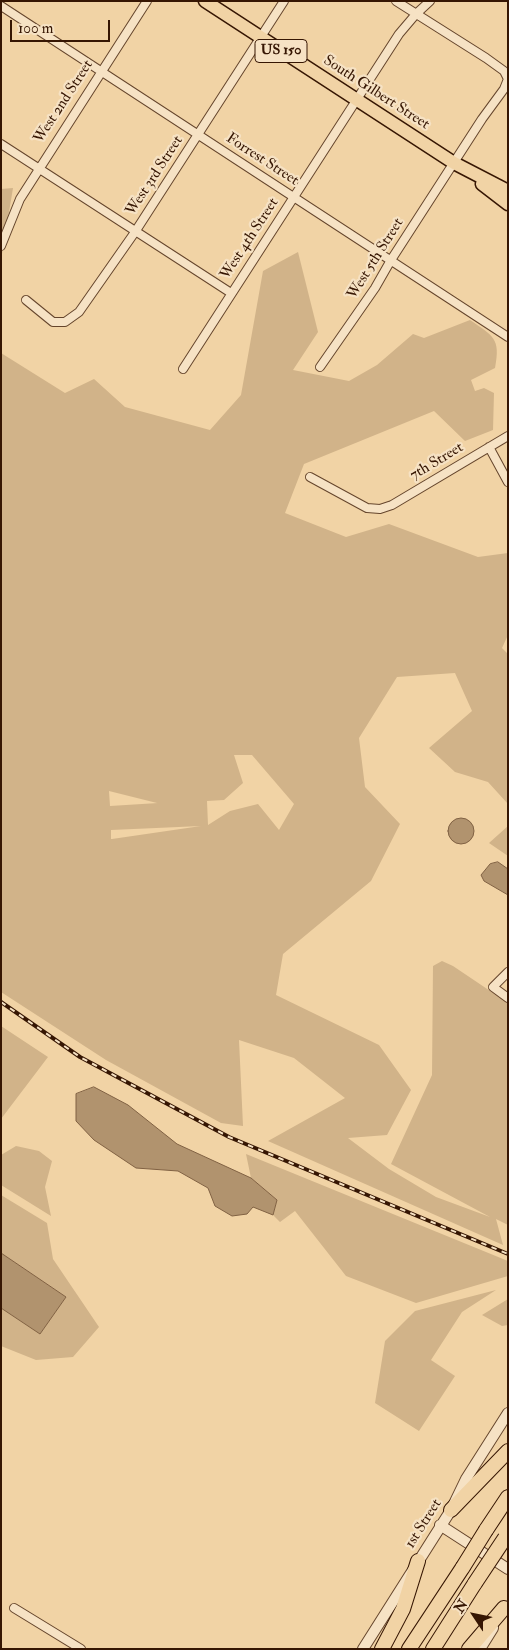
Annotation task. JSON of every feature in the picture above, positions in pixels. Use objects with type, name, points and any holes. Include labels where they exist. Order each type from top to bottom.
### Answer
[{"type":"highway","points":[[451,1510],[508,1451]]},
{"type":"highway","points":[[410,1649],[508,1496]]},
{"type":"highway","points":[[433,1649],[506,1535]]},
{"type":"highway","points":[[382,1649],[403,1609],[418,1561]]},
{"type":"highway","points":[[469,1649],[507,1606]]},
{"type":"main road","name":"South Gilbert Street","points":[[205,1],[454,163],[508,204]]},
{"type":"main road","name":"South Gilbert Street","points":[[454,163],[508,191]]},
{"type":"street","name":"West 2nd Street","points":[[1,246],[20,199],[147,1]]},
{"type":"street","name":"West 3rd Street","points":[[26,300],[53,322],[65,322],[79,312],[135,232],[284,1]]},
{"type":"street","points":[[396,1],[486,58],[504,71],[508,79]]},
{"type":"street","name":"West 4th Street","points":[[184,369],[399,34],[430,1]]},
{"type":"street","name":"Forrest Street","points":[[4,7],[508,337]]},
{"type":"street","name":"West 5th Street","points":[[320,368],[375,288],[390,260],[504,89],[508,79]]},
{"type":"street","points":[[1,144],[231,293]]},
{"type":"street","name":"7th Street","points":[[310,477],[367,508],[380,509],[392,505],[508,436]]},
{"type":"street","points":[[489,447],[508,482]]},
{"type":"street","points":[[508,972],[493,987],[508,998]]},
{"type":"street","name":"1st Street","points":[[363,1649],[451,1510],[466,1478],[508,1413]]},
{"type":"street","points":[[440,1525],[508,1569]]},
{"type":"street","points":[[480,1649],[507,1606]]},
{"type":"street","points":[[14,1608],[81,1649]]},
{"type":"shaded area","points":[[13,188],[1,260],[1,189]]},
{"type":"shaded area","points":[[298,252],[318,332],[293,370],[349,381],[377,365],[413,334],[424,338],[470,320],[490,334],[496,344],[497,358],[495,368],[471,380],[475,391],[484,388],[494,393],[493,430],[465,441],[434,411],[304,464],[285,513],[346,537],[389,524],[478,557],[508,553],[508,635],[502,648],[508,654],[508,804],[488,782],[455,772],[429,748],[472,711],[455,673],[397,677],[359,738],[365,787],[400,824],[371,881],[283,954],[276,995],[379,1045],[411,1090],[387,1135],[348,1138],[389,1169],[436,1197],[490,1217],[391,1164],[432,1075],[433,966],[442,961],[453,966],[508,1003],[508,1225],[496,1219],[503,1245],[268,1141],[345,1098],[294,1058],[239,1040],[243,1126],[221,1123],[106,1060],[1,992],[1,353],[65,393],[94,379],[125,407],[210,430],[241,395],[263,271]],"holes":[[[234,755],[252,755],[294,804],[279,830],[258,804],[230,811],[208,825],[207,801],[224,800],[243,783]],[[109,791],[158,803],[110,806]],[[201,826],[112,839],[111,830]]]},
{"type":"shaded area","points":[[461,818],[470,822],[474,831],[470,840],[461,844],[452,840],[448,831],[452,822]]},
{"type":"shaded area","points":[[508,826],[508,856],[489,843]]},
{"type":"shaded area","points":[[498,862],[508,869],[508,895],[484,881],[481,875],[490,864]]},
{"type":"shaded area","points":[[1,1026],[48,1057],[1,1119]]},
{"type":"shaded area","points":[[94,1087],[128,1105],[177,1144],[251,1178],[277,1200],[273,1215],[253,1207],[247,1214],[232,1216],[215,1206],[208,1188],[178,1171],[136,1168],[94,1140],[76,1121],[76,1094]]},
{"type":"shaded area","points":[[16,1146],[39,1151],[52,1161],[45,1187],[51,1216],[1,1185],[1,1155]]},
{"type":"shaded area","points":[[246,1154],[508,1261],[508,1276],[416,1303],[346,1276],[295,1211],[280,1222],[273,1215],[277,1200],[251,1178]]},
{"type":"shaded area","points":[[1,1195],[47,1223],[53,1259],[99,1327],[73,1357],[36,1360],[1,1346],[1,1308],[40,1334],[66,1297],[1,1253]]},
{"type":"shaded area","points":[[1,1253],[66,1297],[40,1334],[1,1308]]},
{"type":"shaded area","points":[[496,1290],[462,1312],[431,1360],[455,1376],[419,1431],[375,1403],[385,1341],[415,1311]]},
{"type":"shaded area","points":[[508,1299],[508,1325],[502,1326],[482,1315]]},
{"type":"railway","points":[[1,1002],[80,1057],[229,1137],[508,1254]]}]
